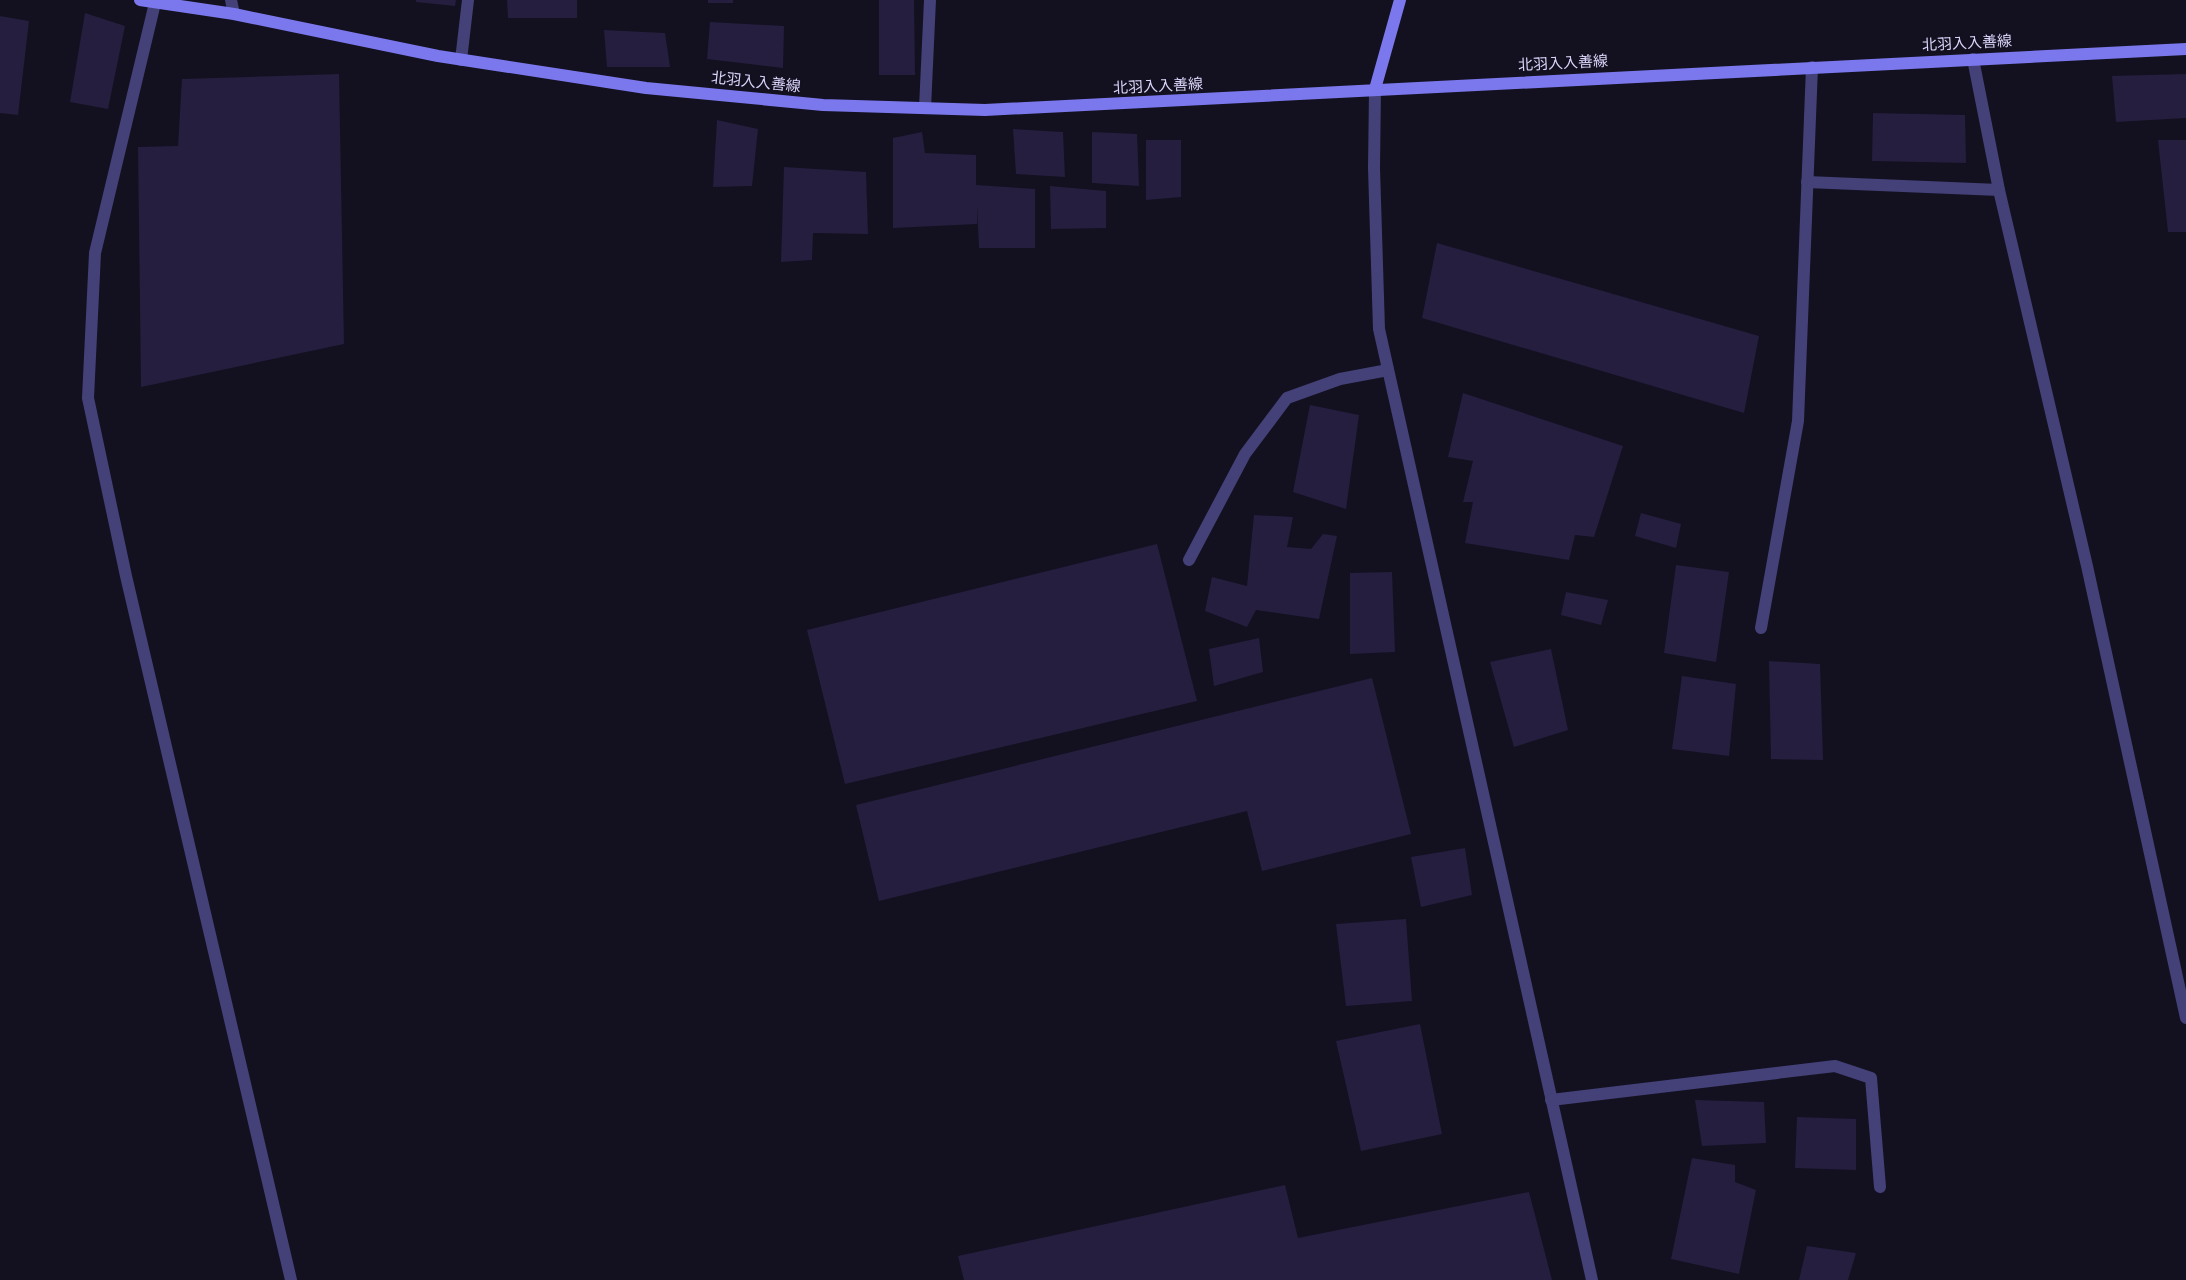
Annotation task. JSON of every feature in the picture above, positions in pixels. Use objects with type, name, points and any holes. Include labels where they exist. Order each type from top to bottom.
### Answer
[{"type":"main road","name":"北羽入入善線","points":[[140,0],[234,14],[461,60],[646,88],[823,105],[985,110],[1174,102],[1375,88],[2186,49]]},
{"type":"main road","points":[[1375,88],[1400,0]]},
{"type":"street","points":[[231,0],[234,14]]},
{"type":"street","points":[[461,60],[468,0]]},
{"type":"street","points":[[925,108],[930,0]]},
{"type":"street","points":[[155,3],[95,253],[88,398],[126,576],[291,1280]]},
{"type":"street","points":[[1973,59],[2000,190],[2087,566],[2186,1018]]},
{"type":"street","points":[[1761,628],[1798,421],[1812,67]]},
{"type":"street","points":[[1375,88],[1374,168],[1379,329],[1592,1280]]},
{"type":"street","points":[[1807,182],[2000,190]]},
{"type":"street","points":[[1189,560],[1245,454],[1287,398],[1340,379],[1388,370]]},
{"type":"street","points":[[1551,1100],[1835,1066],[1871,1078],[1880,1187]]},
{"type":"building","points":[[416,0],[456,0],[455,6],[416,2]]},
{"type":"building","points":[[507,0],[577,0],[577,18],[508,18]]},
{"type":"building","points":[[708,0],[733,0],[733,3],[708,3]]},
{"type":"building","points":[[879,0],[914,0],[915,75],[879,75]]},
{"type":"building","points":[[85,13],[125,26],[108,109],[70,102]]},
{"type":"building","points":[[0,16],[29,21],[18,115],[0,113]]},
{"type":"building","points":[[710,22],[784,26],[783,68],[707,59]]},
{"type":"building","points":[[604,30],[665,33],[670,67],[607,67]]},
{"type":"building","points":[[339,74],[344,344],[141,387],[138,147],[178,146],[182,79]]},
{"type":"building","points":[[2186,74],[2186,118],[2116,122],[2112,76]]},
{"type":"building","points":[[1873,113],[1965,115],[1966,163],[1872,161]]},
{"type":"building","points":[[717,120],[758,129],[752,186],[713,187]]},
{"type":"building","points":[[1013,129],[1063,132],[1065,177],[1016,174]]},
{"type":"building","points":[[922,132],[925,153],[976,155],[976,185],[1035,189],[1035,248],[979,248],[977,206],[977,224],[893,228],[893,138]]},
{"type":"building","points":[[1092,132],[1137,134],[1139,186],[1092,183]]},
{"type":"building","points":[[1146,140],[1181,140],[1181,197],[1146,200]]},
{"type":"building","points":[[2158,140],[2186,140],[2186,232],[2168,232]]},
{"type":"building","points":[[784,167],[866,172],[868,234],[813,233],[812,260],[781,262]]},
{"type":"building","points":[[1050,186],[1106,191],[1106,228],[1051,229]]},
{"type":"building","points":[[1437,243],[1759,336],[1744,413],[1422,318]]},
{"type":"building","points":[[1463,393],[1623,446],[1594,537],[1575,535],[1569,560],[1465,543],[1473,502],[1463,502],[1473,461],[1448,457]]},
{"type":"building","points":[[1310,405],[1359,415],[1346,509],[1293,492]]},
{"type":"building","points":[[1641,513],[1681,524],[1676,548],[1635,536]]},
{"type":"building","points":[[1254,515],[1293,517],[1287,547],[1311,549],[1323,534],[1337,536],[1319,619],[1256,610],[1247,627],[1205,611],[1212,577],[1247,586]]},
{"type":"building","points":[[1157,544],[1197,701],[845,784],[807,630]]},
{"type":"building","points":[[1676,565],[1729,572],[1716,662],[1664,653]]},
{"type":"building","points":[[1392,572],[1395,652],[1350,654],[1350,573]]},
{"type":"building","points":[[1566,592],[1608,600],[1601,625],[1561,615]]},
{"type":"building","points":[[1259,638],[1263,672],[1214,686],[1209,649]]},
{"type":"building","points":[[1551,649],[1568,730],[1514,747],[1490,662]]},
{"type":"building","points":[[1769,661],[1820,664],[1823,760],[1771,759]]},
{"type":"building","points":[[1682,676],[1736,684],[1729,756],[1672,749]]},
{"type":"building","points":[[1372,678],[1411,834],[1262,871],[1247,811],[879,901],[856,805]]},
{"type":"building","points":[[1465,848],[1472,895],[1421,907],[1411,857]]},
{"type":"building","points":[[1406,919],[1412,1001],[1346,1006],[1336,924]]},
{"type":"building","points":[[1420,1024],[1442,1134],[1361,1151],[1336,1041]]},
{"type":"building","points":[[1695,1100],[1764,1102],[1766,1143],[1702,1146]]},
{"type":"building","points":[[1797,1117],[1856,1119],[1856,1170],[1795,1168]]},
{"type":"building","points":[[1692,1158],[1735,1165],[1735,1182],[1756,1190],[1739,1274],[1671,1259]]},
{"type":"building","points":[[1285,1185],[1298,1238],[1529,1192],[1552,1280],[964,1280],[958,1256]]},
{"type":"building","points":[[1807,1246],[1856,1253],[1848,1280],[1799,1280]]}]
